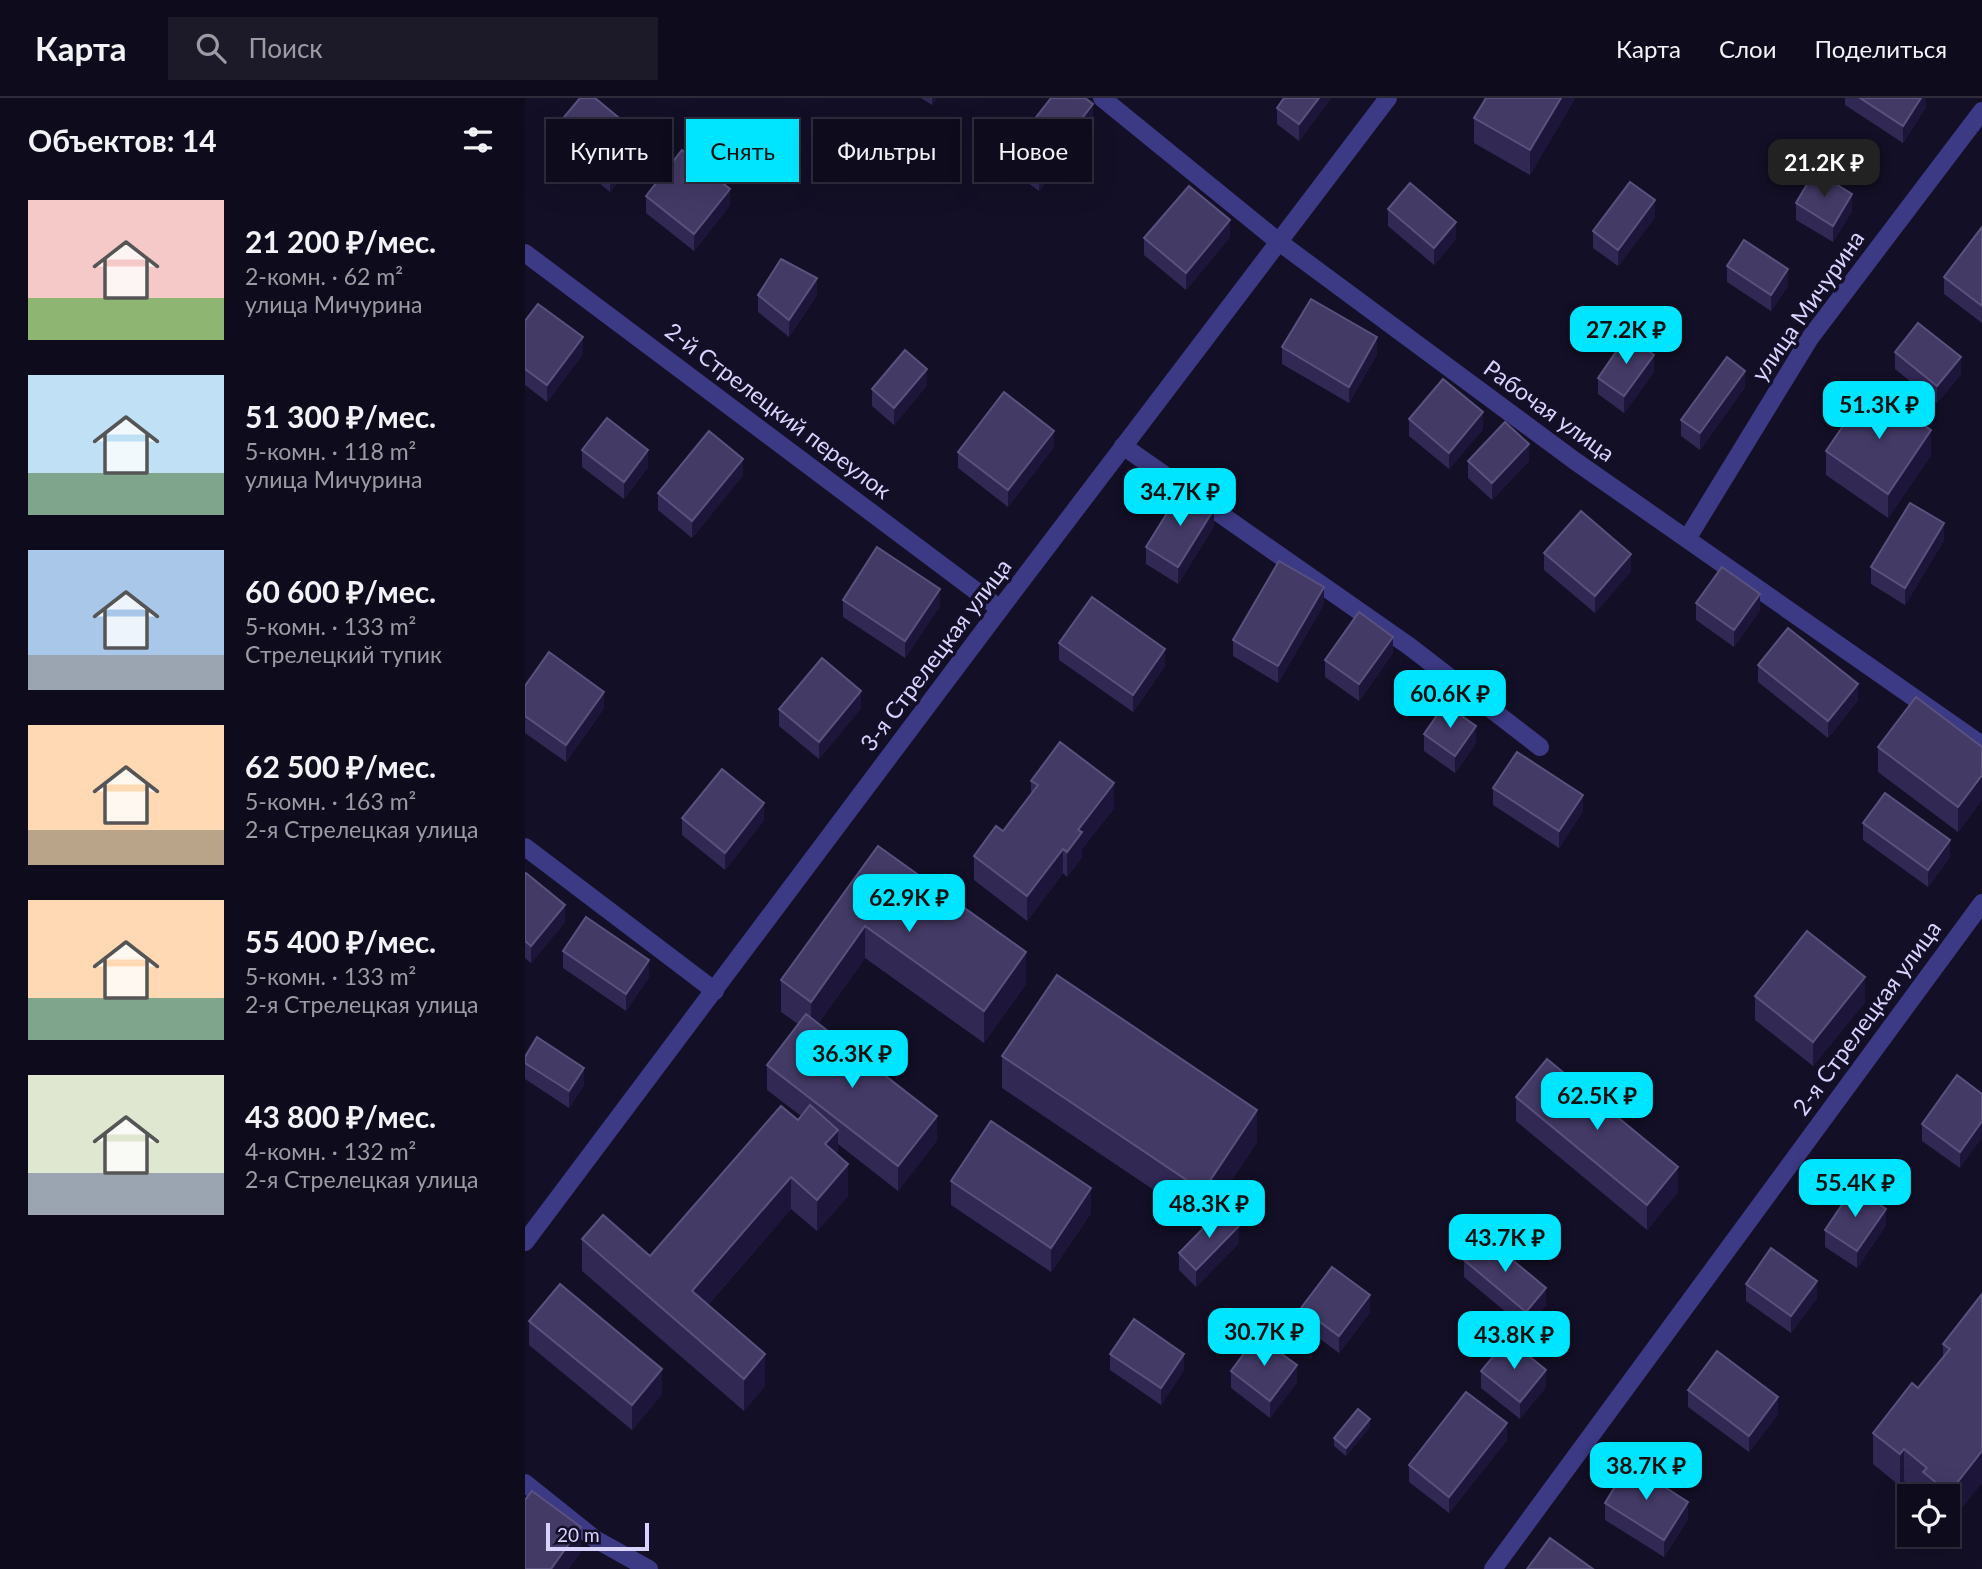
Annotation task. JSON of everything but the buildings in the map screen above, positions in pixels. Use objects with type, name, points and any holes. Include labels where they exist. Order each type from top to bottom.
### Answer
[{"type":"street","name":"Рабочая улица","points":[[1102,98],[1279,242],[1574,461],[1982,745]]},
{"type":"street","name":"3-я Стрелецкая улица","points":[[525,1242],[1388,98]]},
{"type":"street","name":"улица Мичурина","points":[[1687,538],[1810,338],[1982,111]]},
{"type":"street","name":"2-й Стрелецкий переулок","points":[[525,253],[1000,609]]},
{"type":"street","points":[[1123,446],[1409,646],[1541,747]]},
{"type":"street","points":[[525,847],[715,991]]},
{"type":"street","name":"2-я Стрелецкая улица","points":[[1493,1569],[1982,903]]},
{"type":"street","points":[[525,1483],[595,1539],[649,1569]]}]
